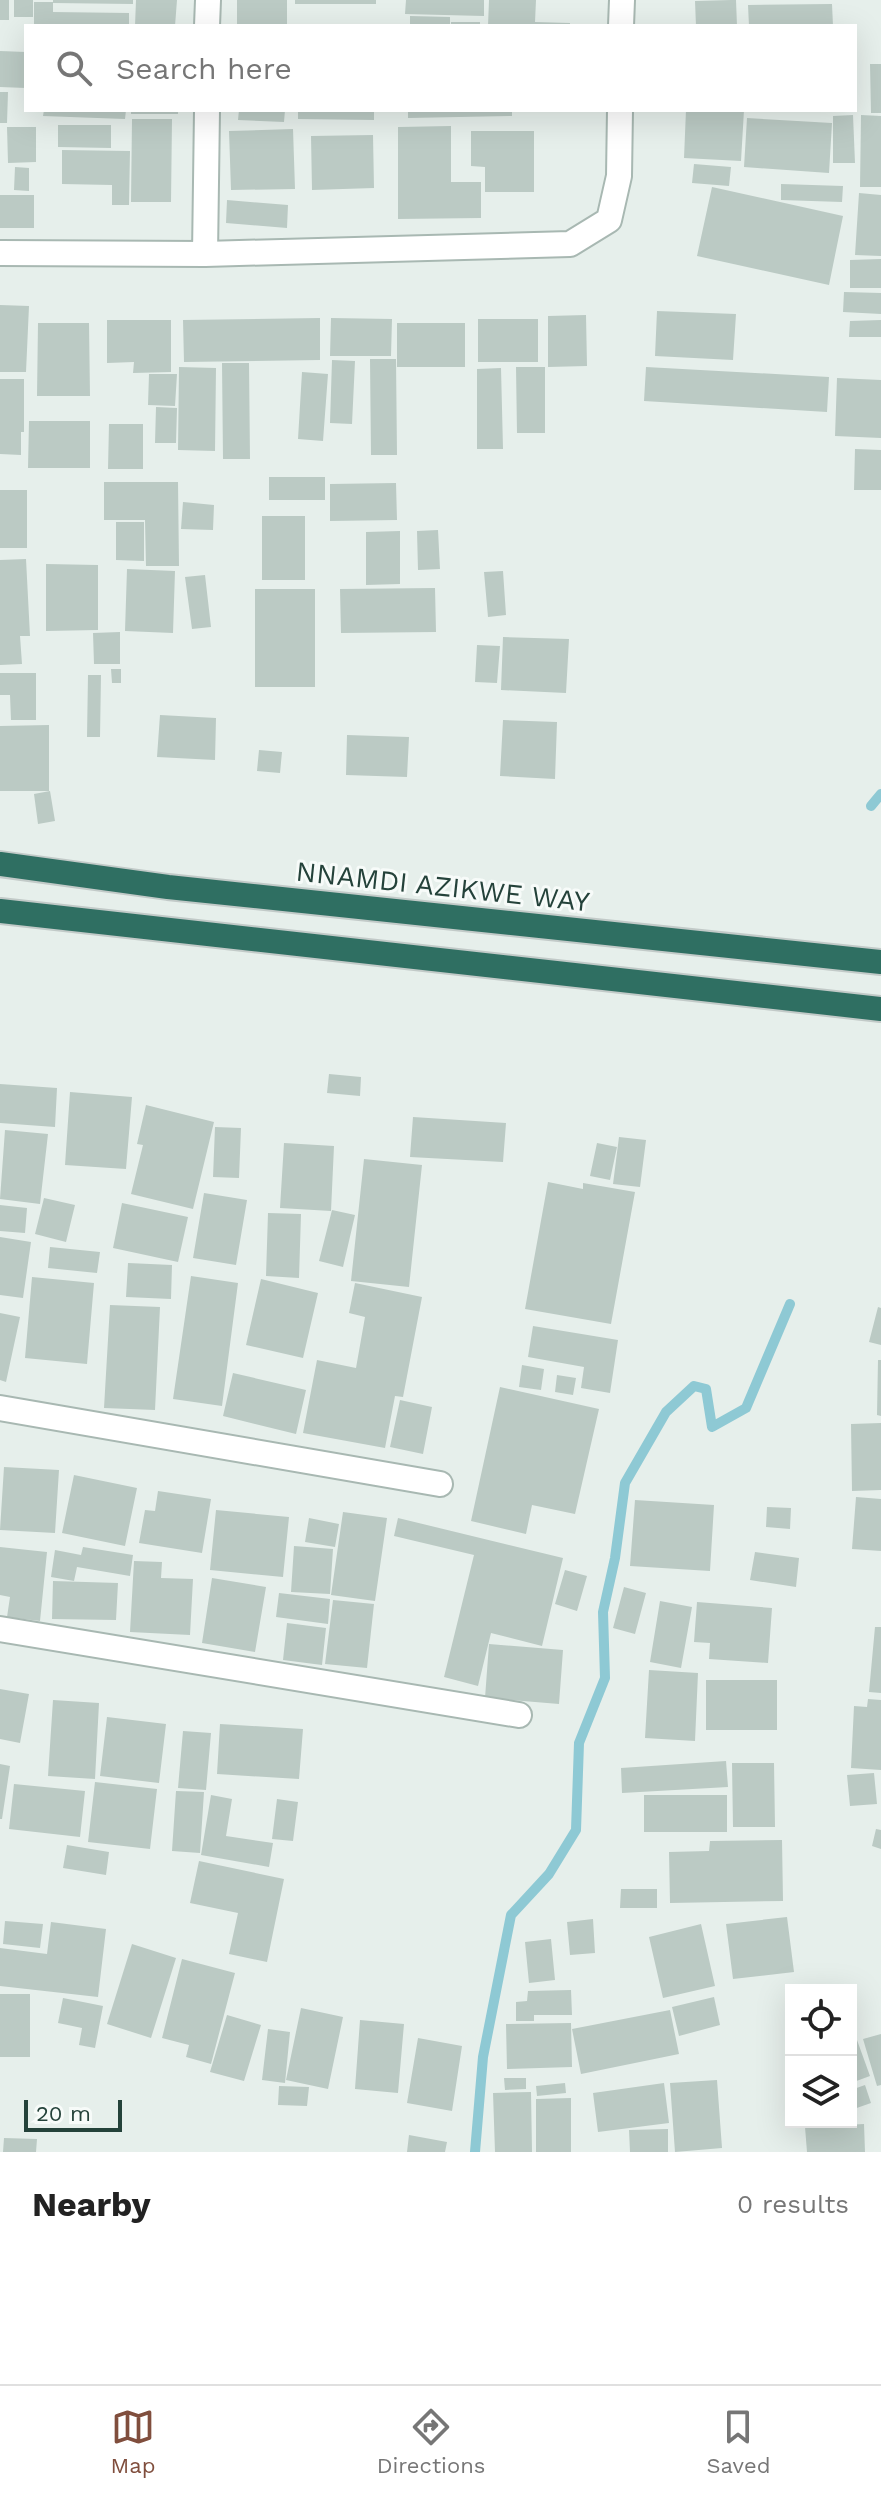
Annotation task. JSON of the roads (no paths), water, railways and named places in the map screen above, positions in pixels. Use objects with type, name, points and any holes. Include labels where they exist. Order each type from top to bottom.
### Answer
[{"type":"highway","name":"NNAMDI AZIKWE WAY","points":[[0,864],[168,887],[881,962]]},
{"type":"highway","points":[[0,911],[881,1009]]},
{"type":"street","points":[[207,24],[208,0]]},
{"type":"street","points":[[621,24],[622,0]]},
{"type":"street","points":[[205,254],[207,112]]},
{"type":"street","points":[[0,253],[205,254],[570,244],[609,220],[619,176],[620,112]]},
{"type":"street","points":[[0,1408],[440,1484]]},
{"type":"street","points":[[0,1629],[519,1715]]},
{"type":"waterway","points":[[871,806],[881,794]]},
{"type":"waterway","points":[[475,2152],[483,2057],[511,1915],[549,1874],[576,1830],[579,1743],[605,1678],[603,1612],[615,1558],[625,1483],[666,1412],[694,1386],[706,1389],[712,1427],[746,1408],[790,1304]]}]
